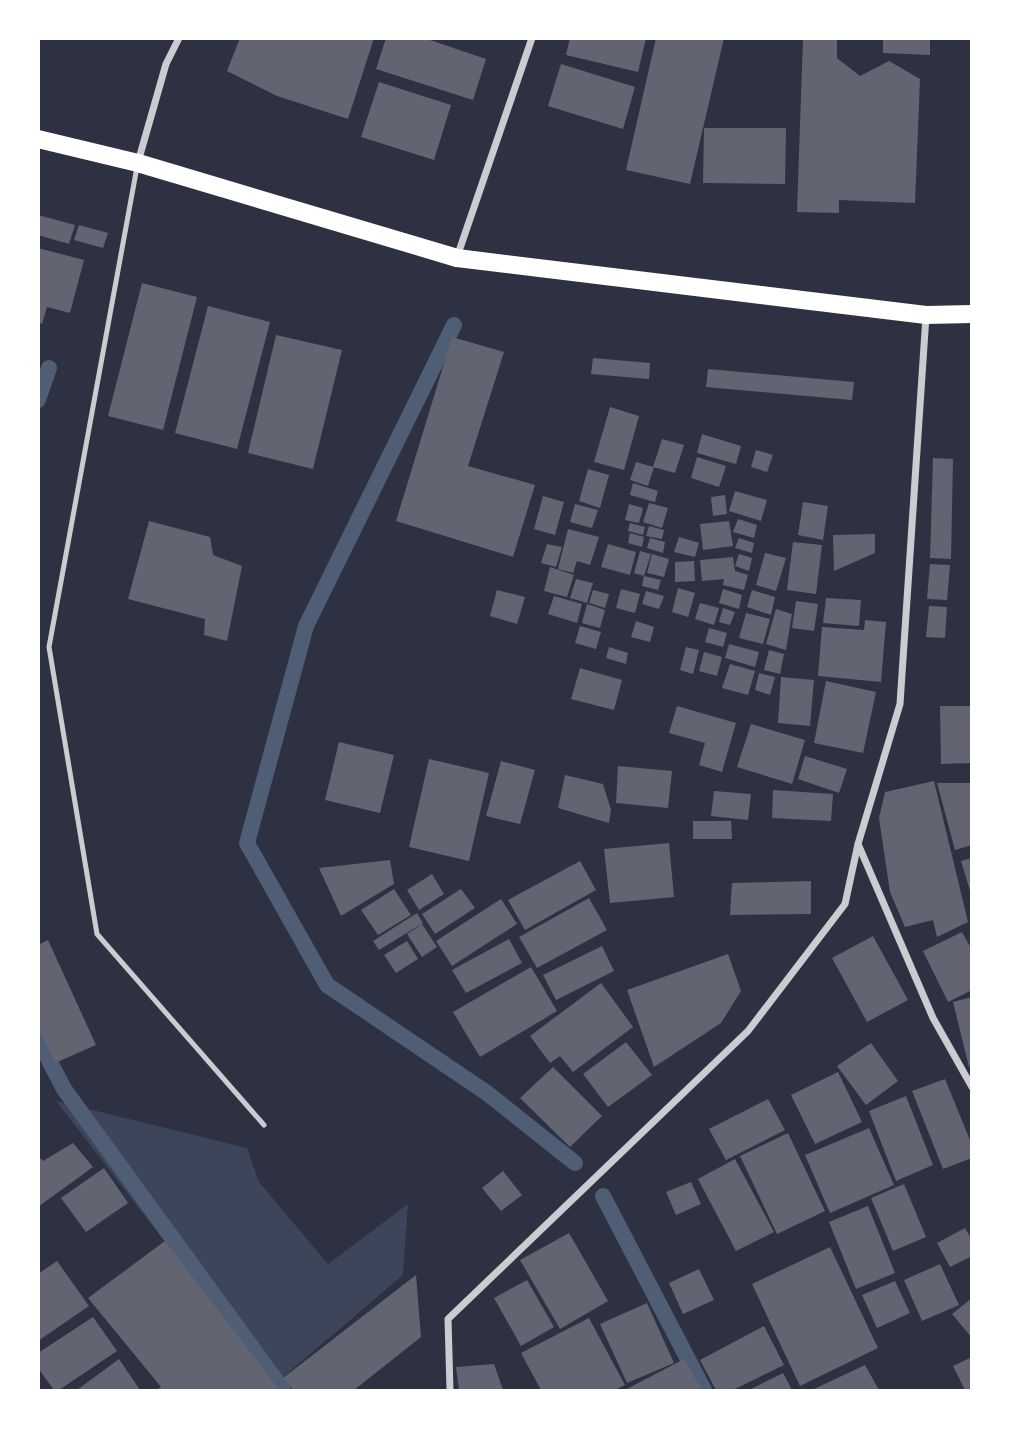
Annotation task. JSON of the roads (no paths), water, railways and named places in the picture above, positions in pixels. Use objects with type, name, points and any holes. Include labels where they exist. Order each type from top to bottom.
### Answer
[{"type":"main road","points":[[38,139],[138,163],[457,258],[926,315],[971,314]]},
{"type":"street","points":[[138,163],[166,64],[179,38]]},
{"type":"street","points":[[457,258],[533,38]]},
{"type":"street","points":[[450,1391],[448,1319],[748,1031],[845,904],[858,844],[900,704],[926,315]]},
{"type":"street","points":[[858,844],[933,1018],[971,1087]]},
{"type":"lane","points":[[138,163],[49,647],[97,934],[264,1125]]},
{"type":"waterway","points":[[454,325],[306,626],[247,843],[327,985],[487,1093],[575,1163]]},
{"type":"waterway","points":[[38,400],[49,368]]},
{"type":"waterway","points":[[38,1039],[64,1089],[283,1390]]},
{"type":"waterway","points":[[603,1196],[704,1390]]}]
